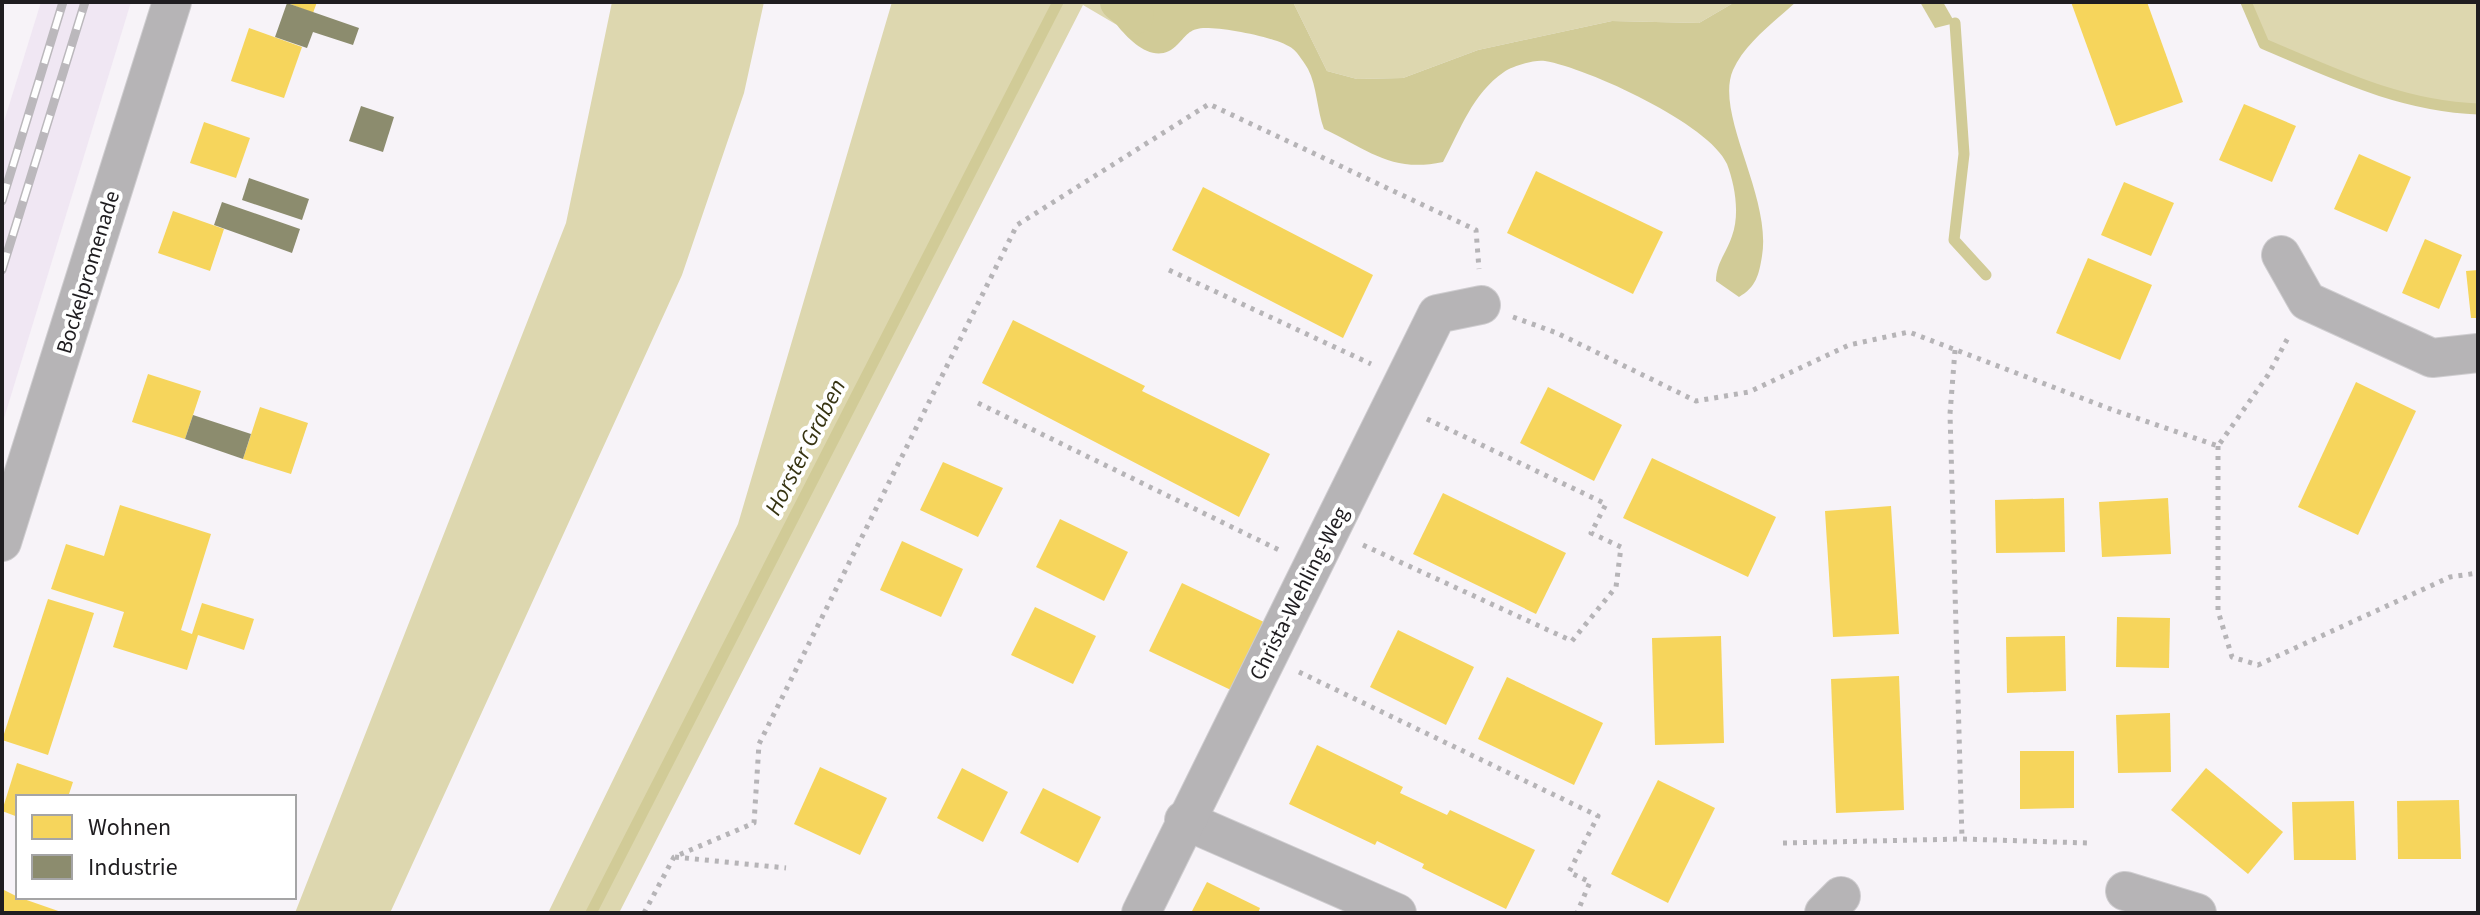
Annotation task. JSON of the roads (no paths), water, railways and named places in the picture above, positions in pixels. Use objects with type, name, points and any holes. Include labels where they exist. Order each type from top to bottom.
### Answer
[{"type":"street","name":"Bockelpromenade","points":[[2,542],[172,2]]},
{"type":"street","points":[[2281,255],[2307,301],[2432,358],[2478,353]]},
{"type":"street","name":"Christa-Wehling-Weg","points":[[1141,913],[1184,820],[1437,314],[1481,305]]},
{"type":"street","points":[[1184,820],[1397,913]]},
{"type":"street","points":[[2125,891],[2197,913]]},
{"type":"waterway","name":"Horster Graben","points":[[591,913],[1058,2]]},
{"type":"waterway","points":[[1119,2],[1135,15]]},
{"type":"waterway","points":[[2246,2],[2264,44],[2368,87],[2422,102],[2478,109]]},
{"type":"waterway","points":[[1955,23],[1964,154],[1954,240],[1986,275]]},
{"type":"railway","points":[[2,201],[63,2]]},
{"type":"railway","points":[[2,270],[85,2]]}]
